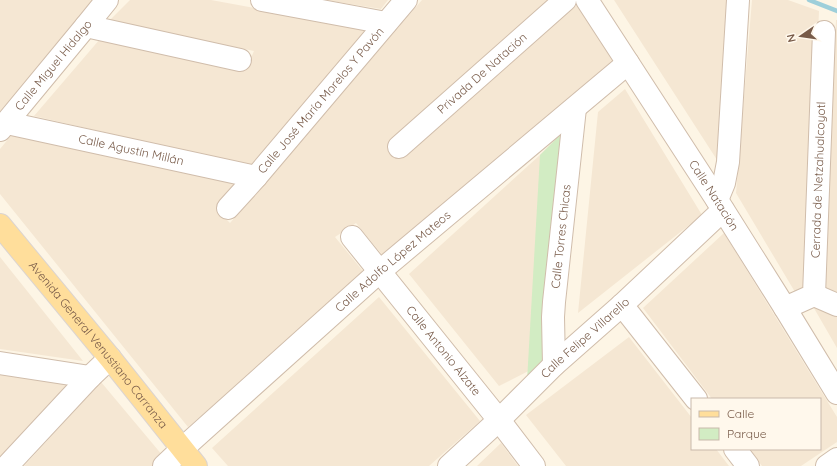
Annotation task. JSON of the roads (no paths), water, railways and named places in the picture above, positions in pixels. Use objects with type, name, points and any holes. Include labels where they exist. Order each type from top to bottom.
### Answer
[{"type":"main road","name":"Avenida General Venustiano Carranza","points":[[0,225],[110,358],[196,466]]},
{"type":"street","name":"Calle Miguel Hidalgo","points":[[3,127],[107,0]]},
{"type":"street","name":"Calle José María Morelos Y Pavón","points":[[262,0],[386,23]]},
{"type":"street","name":"Calle José María Morelos Y Pavón","points":[[228,208],[406,0]]},
{"type":"street","name":"Privada De Natación","points":[[399,147],[565,0]]},
{"type":"street","name":"Calle Natación","points":[[587,0],[720,205],[837,392]]},
{"type":"street","points":[[720,205],[728,162],[738,0]]},
{"type":"street","points":[[86,26],[240,60]]},
{"type":"street","name":"Cerrada de Netzahualcoyotl","points":[[814,295],[824,32]]},
{"type":"street","name":"Calle Adolfo López Mateos","points":[[164,466],[379,272],[628,63]]},
{"type":"street","name":"Calle Torres Chicas","points":[[554,365],[554,302],[574,108]]},
{"type":"street","name":"Calle Agustín Millán","points":[[3,127],[256,177]]},
{"type":"street","name":"Calle Felipe Villarello","points":[[449,466],[499,420],[554,365],[622,304],[720,205]]},
{"type":"street","name":"Calle Antonio Alzate","points":[[352,237],[499,420],[534,466]]},
{"type":"street","points":[[785,308],[814,295],[837,305]]},
{"type":"street","points":[[622,304],[695,398]]},
{"type":"street","points":[[7,466],[90,377],[110,358]]},
{"type":"street","points":[[0,363],[90,377]]},
{"type":"street","points":[[736,450],[748,466]]},
{"type":"street","points":[[827,466],[837,459]]},
{"type":"waterway","points":[[809,0],[837,11]]}]
